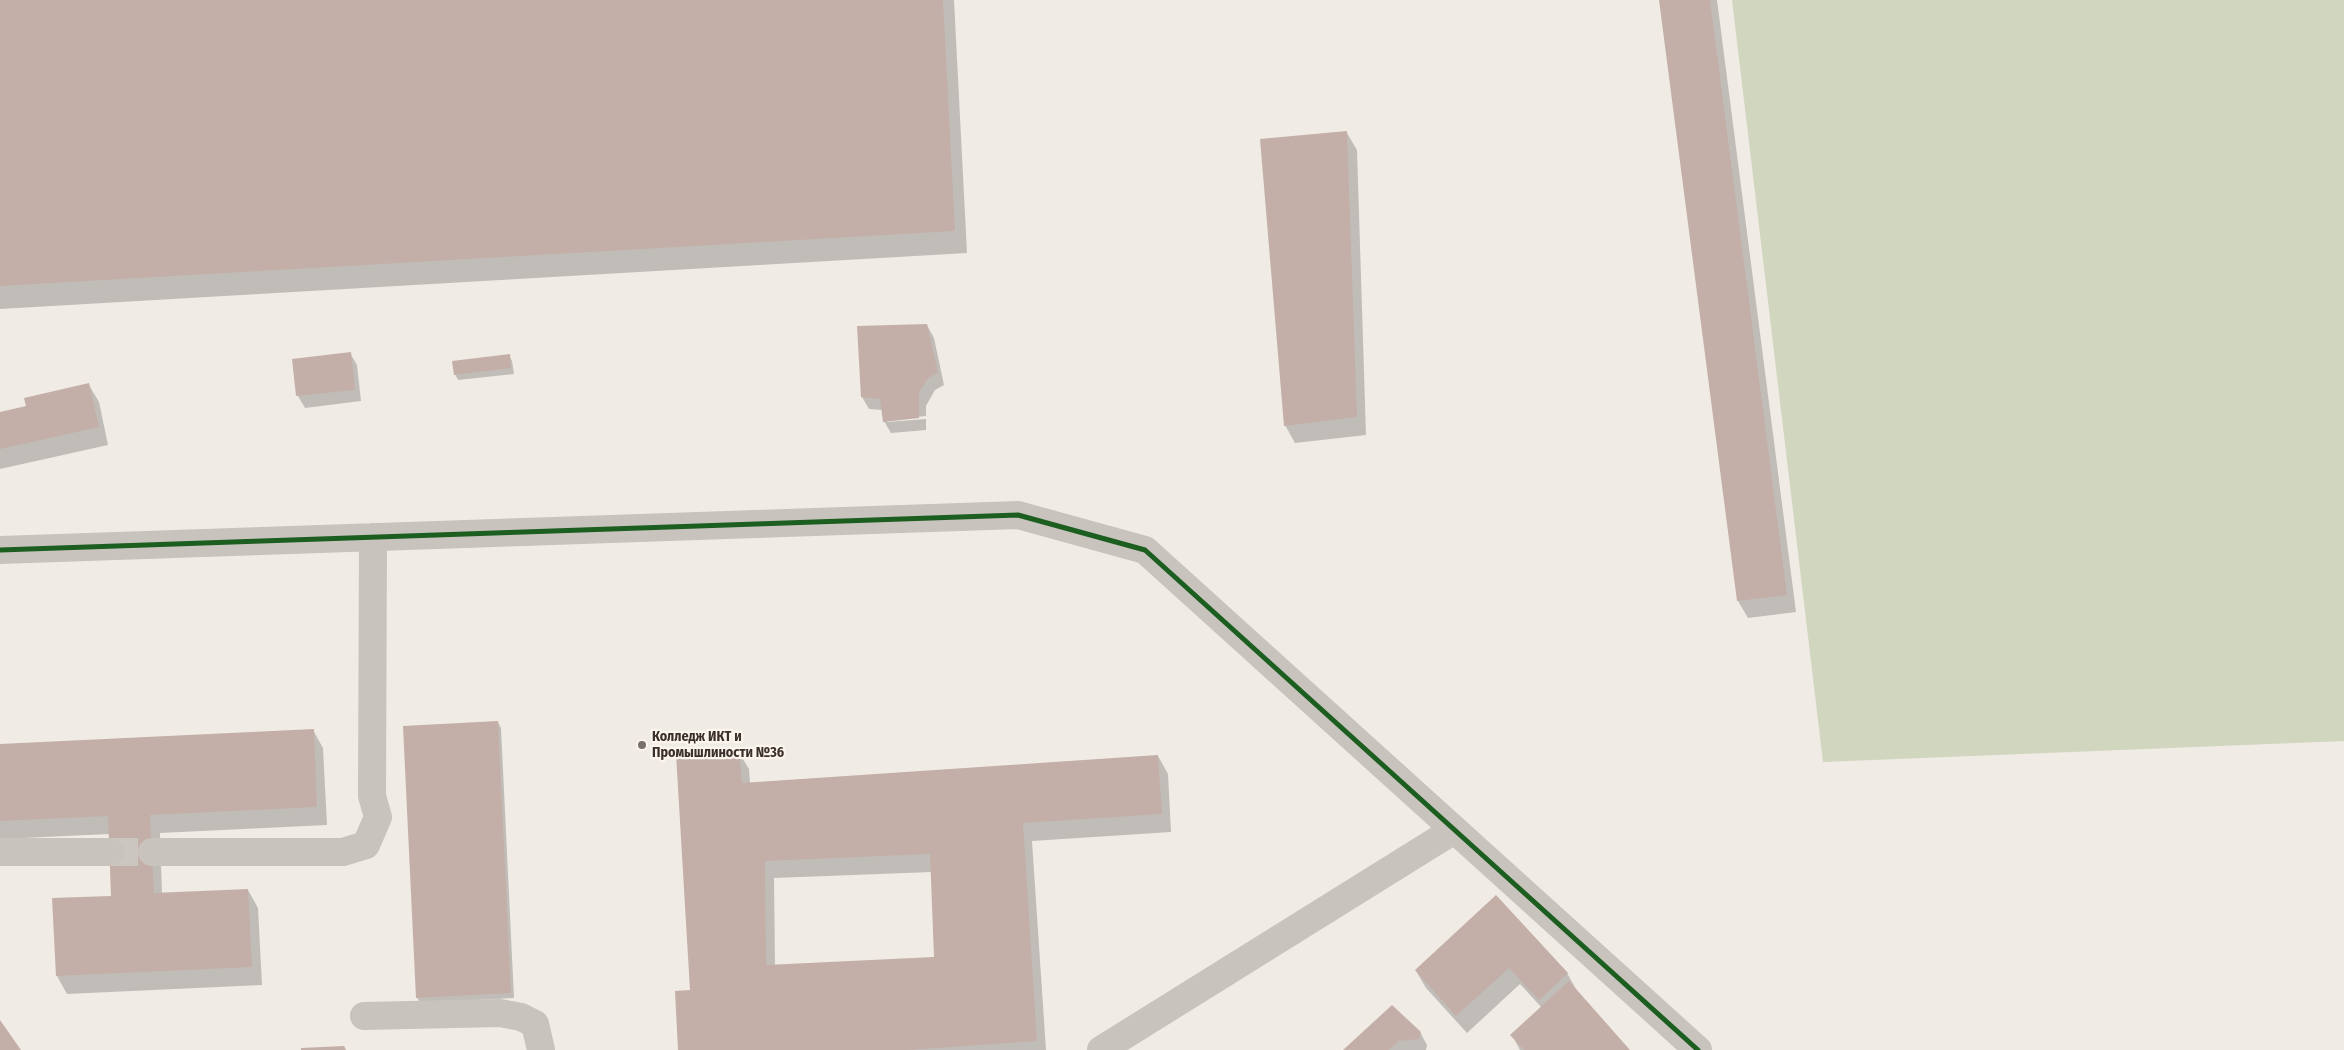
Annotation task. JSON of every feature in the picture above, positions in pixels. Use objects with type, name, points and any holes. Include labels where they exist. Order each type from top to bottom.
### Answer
[{"type":"street","points":[[0,550],[1018,515],[1145,550],[1698,1050]]},
{"type":"street","points":[[152,852],[343,852],[366,845],[378,817],[372,796],[372,537]]},
{"type":"street","points":[[1101,1050],[1454,830]]},
{"type":"street","points":[[0,852],[110,852]]},
{"type":"street","points":[[364,1016],[500,1013],[521,1017],[534,1024],[541,1050]]},
{"type":"green space","points":[[1732,0],[2344,0],[2344,741],[1823,762]]},
{"type":"building","points":[[0,0],[943,0],[955,231],[0,286]]},
{"type":"building","points":[[1659,0],[1710,0],[1787,595],[1737,601]]},
{"type":"building","points":[[1347,131],[1357,417],[1284,426],[1260,139]]},
{"type":"building","points":[[927,324],[938,373],[928,378],[919,393],[919,418],[883,422],[880,399],[861,397],[857,326]]},
{"type":"building","points":[[351,352],[355,390],[296,396],[292,359]]},
{"type":"building","points":[[510,354],[511,368],[454,375],[452,361]]},
{"type":"building","points":[[89,383],[99,427],[0,449],[0,412],[26,406],[24,398]]},
{"type":"building","points":[[498,721],[511,993],[416,998],[403,726]]},
{"type":"building","points":[[314,729],[317,807],[150,815],[154,893],[248,889],[252,967],[56,976],[52,898],[111,896],[108,816],[0,821],[0,744]]},
{"type":"building","points":[[739,750],[742,783],[1158,755],[1162,814],[1023,823],[1037,1041],[908,1050],[678,1050],[675,991],[690,990],[676,754]],"holes":[[[930,854],[934,957],[766,965],[765,861]]]},
{"type":"building","points":[[1496,895],[1568,973],[1539,1000],[1509,968],[1456,1016],[1415,970]]},
{"type":"building","points":[[1569,981],[1630,1050],[1524,1050],[1510,1035]]},
{"type":"building","points":[[1392,1005],[1421,1032],[1419,1039],[1398,1041],[1389,1050],[1343,1050]]},
{"type":"building","points":[[0,1020],[21,1050],[0,1050]]},
{"type":"building","points":[[344,1046],[346,1050],[301,1050],[301,1048]]},
{"type":"tunnel","points":[[110,852],[152,852]]},
{"type":"cycle path","points":[[0,550],[1018,515],[1145,550],[1698,1050]]},
{"type":"place","name":"Колледж ИКТ и Промышлиности №36","points":[[642,745]]}]
